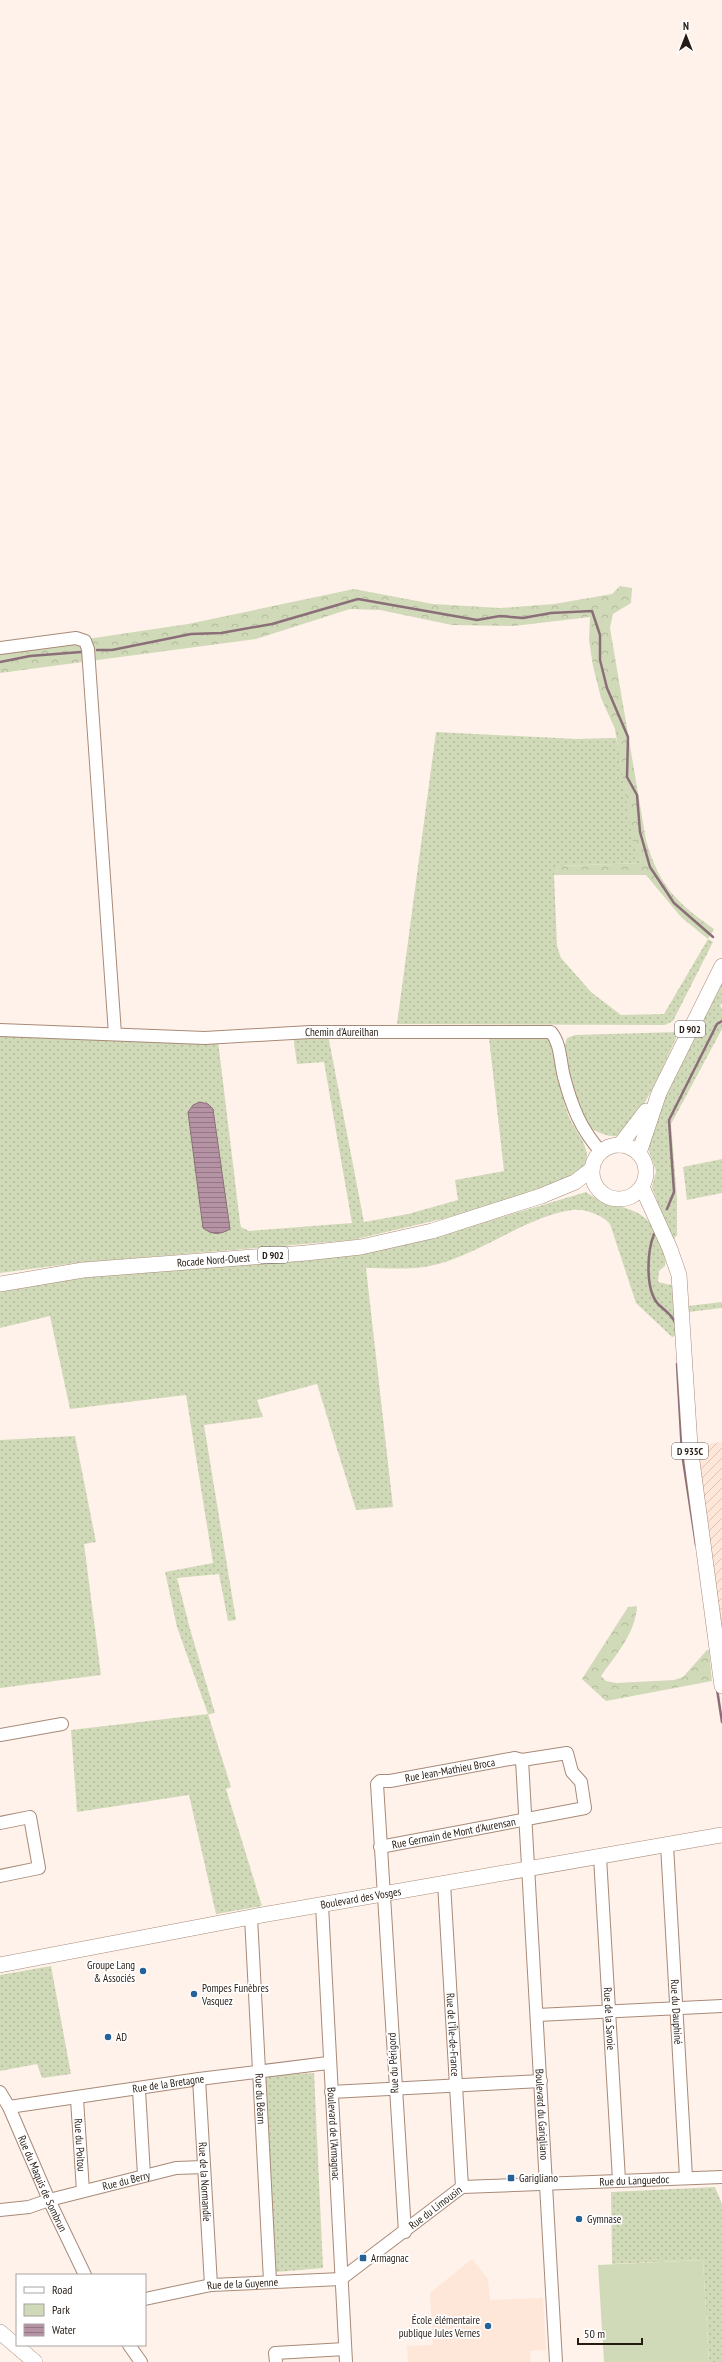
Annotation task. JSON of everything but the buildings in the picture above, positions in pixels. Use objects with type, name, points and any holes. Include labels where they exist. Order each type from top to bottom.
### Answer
[{"type":"main road","name":"D 902","points":[[639,1153],[659,1092],[722,966]]},
{"type":"main road","name":"D 902","points":[[620,1145],[659,1092]]},
{"type":"main road","points":[[620,1145],[627,1146],[639,1153],[646,1170],[642,1187],[627,1198],[611,1198],[598,1190],[594,1182],[592,1169],[596,1158],[601,1152],[620,1145]]},
{"type":"main road","name":"Rocade Nord-Ouest","points":[[0,1284],[83,1270],[306,1253],[361,1247],[432,1231],[541,1196],[575,1182],[592,1169]]},
{"type":"main road","name":"D 935C","points":[[642,1187],[670,1249],[679,1275],[690,1446],[722,1686]]},
{"type":"main road","name":"Rocade Nord-Ouest","points":[[541,1196],[598,1190]]},
{"type":"main road","name":"D 935C","points":[[627,1198],[656,1220]]},
{"type":"main road","name":"Boulevard des Vosges","points":[[0,1965],[251,1917],[722,1835]]},
{"type":"main road","points":[[0,2332],[16,2346]]},
{"type":"main road","points":[[16,2346],[35,2362]]},
{"type":"street","points":[[0,648],[76,638],[85,641],[88,649],[115,1034]]},
{"type":"street","name":"Chemin d'Aureilhan","points":[[0,1030],[205,1038],[310,1032],[551,1032],[558,1046],[564,1076],[576,1117],[589,1138],[601,1152]]},
{"type":"street","points":[[0,1734],[62,1724]]},
{"type":"street","name":"Rue Jean-Mathieu Broca","points":[[377,1784],[380,1781],[390,1781],[515,1758],[522,1760],[567,1753],[572,1772],[580,1782],[585,1808],[526,1821]]},
{"type":"street","name":"Boulevard du Garigliano","points":[[522,1760],[556,2362]]},
{"type":"street","name":"Rue du Périgord","points":[[377,1784],[394,2089],[405,2232]]},
{"type":"street","points":[[0,1823],[30,1817],[39,1868],[0,1876]]},
{"type":"street","name":"Rue Germain de Mont d'Aurensan","points":[[380,1847],[526,1821]]},
{"type":"street","name":"Rue du Dauphiné","points":[[667,1845],[678,2009],[684,2164],[686,2177]]},
{"type":"street","name":"Rue de la Savoie","points":[[600,1857],[619,2180]]},
{"type":"street","name":"Rue de l'Île-de-France","points":[[444,1883],[462,2187]]},
{"type":"street","name":"Boulevard de l'Armagnac","points":[[322,1905],[328,2063],[331,2092],[346,2362]]},
{"type":"street","name":"Rue du Béarn","points":[[251,1917],[270,2281]]},
{"type":"street","points":[[537,2015],[722,2006]]},
{"type":"street","name":"Rue de la Bretagne","points":[[9,2107],[139,2090],[199,2079],[328,2063]]},
{"type":"street","name":"Rue de la Normandie","points":[[199,2079],[211,2284]]},
{"type":"street","points":[[331,2092],[541,2081]]},
{"type":"street","points":[[139,2090],[144,2175]]},
{"type":"street","name":"Rue du Maquis de Sombrun","points":[[0,2092],[9,2107],[49,2200],[85,2274]]},
{"type":"street","name":"Rue du Poitou","points":[[77,2099],[83,2191]]},
{"type":"street","name":"Rue du Berry","points":[[0,2210],[29,2207],[49,2200],[176,2168],[204,2167]]},
{"type":"street","name":"Rue du Languedoc","points":[[546,2182],[722,2177]]},
{"type":"street","name":"Rue du Limousin","points":[[341,2279],[405,2232],[462,2187],[546,2182]]},
{"type":"street","name":"Rue de la Guyenne","points":[[146,2299],[211,2284],[341,2279]]},
{"type":"street","points":[[130,2346],[141,2362]]},
{"type":"street","points":[[276,2362],[276,2353],[345,2349]]},
{"type":"shaded area","points":[[722,1442],[722,1629],[696,1445]]},
{"type":"shaded area","name":"École élémentaire publique Jules Vernes","points":[[472,2259],[488,2279],[490,2300],[543,2298],[546,2350],[530,2351],[531,2362],[408,2362],[407,2346],[433,2345],[430,2293]]},
{"type":"green space","points":[[620,586],[632,588],[631,603],[613,614],[610,628],[646,840],[657,870],[671,892],[689,910],[714,929],[708,939],[681,917],[646,875],[554,875],[559,866],[641,863],[633,842],[615,729],[601,698],[593,666],[589,640],[590,617],[514,626],[452,625],[380,610],[350,609],[256,639],[0,673],[0,652],[188,624],[354,589],[433,604],[500,608],[554,604],[612,594]]},
{"type":"green space","points":[[436,732],[576,739],[616,738],[636,848],[641,863],[559,866],[554,875],[557,946],[561,958],[591,992],[621,1015],[664,1014],[708,939],[713,942],[673,1021],[665,1025],[397,1024]]},
{"type":"green space","points":[[722,982],[722,1003],[720,1006],[722,1008],[722,1029],[671,1124],[677,1198],[677,1235],[674,1239],[671,1238],[652,1187],[656,1171],[647,1145],[671,1082]]},
{"type":"green space","points":[[679,1032],[653,1088],[628,1129],[620,1135],[611,1136],[592,1129],[582,1118],[574,1101],[566,1066],[565,1045],[567,1038],[575,1035]]},
{"type":"green space","points":[[0,1035],[218,1041],[240,1222],[241,1227],[249,1231],[352,1223],[324,1062],[297,1064],[293,1035],[328,1035],[364,1222],[408,1214],[458,1200],[455,1180],[504,1171],[489,1038],[549,1037],[569,1117],[585,1146],[587,1159],[576,1178],[455,1216],[352,1240],[76,1263],[0,1273]]},
{"type":"green space","points":[[722,1159],[722,1193],[687,1200],[683,1167]]},
{"type":"green space","points":[[586,1192],[598,1199],[639,1214],[648,1220],[655,1230],[665,1258],[665,1266],[659,1271],[658,1282],[671,1285],[674,1289],[678,1335],[672,1337],[636,1303],[610,1224],[598,1215],[587,1211],[572,1210],[536,1220],[466,1254],[430,1266],[406,1268],[366,1268],[393,1507],[356,1510],[317,1384],[257,1400],[263,1417],[204,1425],[236,1620],[228,1621],[219,1574],[177,1578],[190,1629],[215,1713],[208,1714],[177,1627],[165,1572],[213,1563],[186,1395],[70,1409],[50,1316],[0,1328],[0,1291],[65,1280],[137,1272],[364,1254],[435,1237]]},
{"type":"green space","points":[[722,1302],[722,1308],[688,1312],[688,1306]]},
{"type":"green space","points":[[75,1436],[96,1542],[84,1544],[101,1675],[0,1688],[0,1440]]},
{"type":"green space","points":[[637,1606],[636,1616],[629,1634],[601,1676],[606,1681],[616,1683],[674,1680],[683,1677],[707,1650],[709,1650],[712,1681],[606,1701],[582,1679],[628,1607]]},
{"type":"green space","points":[[208,1714],[231,1787],[226,1789],[262,1906],[216,1914],[189,1795],[77,1812],[71,1730]]},
{"type":"green space","points":[[51,1966],[71,2074],[42,2078],[37,2064],[0,2071],[0,1975]]},
{"type":"green space","points":[[314,2073],[323,2268],[276,2272],[264,2076]]},
{"type":"green space","points":[[715,2187],[722,2204],[722,2362],[709,2362],[703,2260],[612,2264],[611,2192]]},
{"type":"green space","points":[[703,2260],[709,2362],[604,2362],[598,2265]]},
{"type":"water","points":[[200,1102],[208,1104],[213,1109],[230,1229],[219,1233],[213,1233],[203,1228],[188,1112],[193,1105]]},
{"type":"waterway","points":[[97,650],[112,650],[191,634],[221,633],[272,624],[358,599],[477,620],[500,616],[523,618],[551,613],[592,611],[600,635],[600,660],[607,688],[628,737],[627,777],[637,795],[640,832],[650,867],[674,903],[713,937]]},
{"type":"waterway","points":[[0,662],[30,656],[81,652]]},
{"type":"waterway","points":[[667,1209],[674,1192],[669,1120],[717,1024],[722,1021]]},
{"type":"waterway","points":[[654,1234],[650,1250],[648,1270],[651,1289],[658,1304],[670,1315],[675,1323]]},
{"type":"waterway","points":[[677,1364],[682,1453],[696,1545]]},
{"type":"waterway","points":[[717,1689],[722,1722]]},
{"type":"place","name":"Groupe Lang & Associés","points":[[143,1971]]},
{"type":"place","name":"Pompes Funèbres Vasquez","points":[[194,1994]]},
{"type":"place","name":"AD","points":[[108,2037]]},
{"type":"place","name":"Garigliano","points":[[511,2178]]},
{"type":"place","name":"Gymnase","points":[[579,2219]]},
{"type":"place","name":"Armagnac","points":[[363,2258]]},
{"type":"place","name":"École élémentaire publique Jules Vernes","points":[[488,2326]]}]
